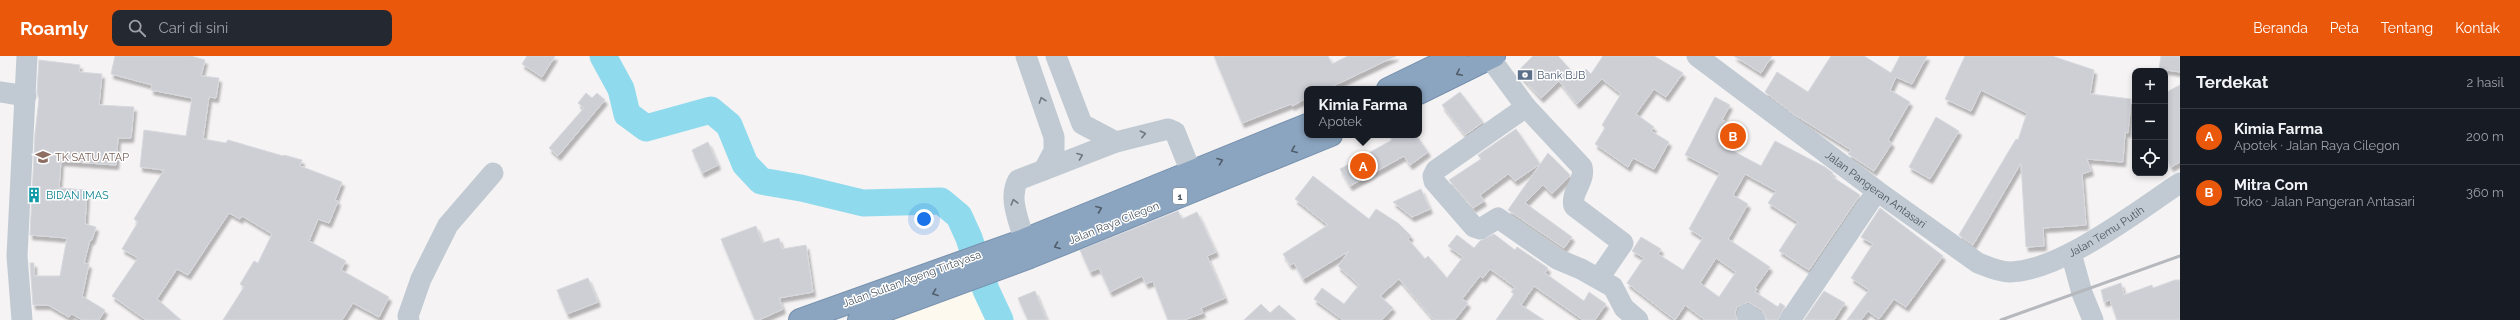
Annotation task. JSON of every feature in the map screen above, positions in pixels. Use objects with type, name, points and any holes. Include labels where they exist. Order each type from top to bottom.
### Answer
[{"type":"highway","points":[[1394,86],[1456,56]]},
{"type":"highway","points":[[1422,92],[1492,57]]},
{"type":"highway","name":"Jalan Raya Cilegon","points":[[1027,248],[1191,172],[1304,127]]},
{"type":"highway","name":"Jalan Raya Cilegon","points":[[1027,248],[1322,138]]},
{"type":"highway","name":"Jalan Sultan Ageng Tirtayasa","points":[[800,320],[968,270],[1027,248]]},
{"type":"highway","name":"Jalan Sultan Ageng Tirtayasa","points":[[859,320],[968,270]]},
{"type":"street","points":[[22,320],[17,256],[27,56]]},
{"type":"street","points":[[1026,56],[1054,137],[1054,151],[1044,170]]},
{"type":"street","points":[[1056,56],[1082,124],[1116,142]]},
{"type":"street","name":"Jalan Pangeran Antasari","points":[[1697,56],[1877,191],[1978,264],[2011,272],[2071,253]]},
{"type":"street","points":[[1492,57],[1526,107],[1582,167],[1582,178],[1573,205],[1623,243],[1599,278]]},
{"type":"street","points":[[0,92],[26,96]]},
{"type":"street","points":[[1526,107],[1444,164],[1434,173],[1433,178],[1474,227],[1480,229],[1498,218],[1557,259],[1599,278],[1614,287],[1624,308],[1638,320]]},
{"type":"street","points":[[1054,137],[1082,124]]},
{"type":"street","points":[[1027,248],[1012,194],[1018,180],[1116,142],[1168,129],[1175,132],[1191,172]]},
{"type":"street","points":[[410,320],[408,316],[421,279],[448,225],[493,173]]},
{"type":"street","name":"Jalan Temu Putih","points":[[2093,320],[2082,293],[2071,253],[2180,183]]},
{"type":"street","points":[[1790,320],[1877,191]]},
{"type":"shaded area","points":[[993,282],[999,320],[892,320]]},
{"type":"building","points":[[115,56],[191,56],[205,60],[201,76],[219,78],[216,98],[209,97],[203,139],[226,143],[228,140],[302,160],[300,166],[342,182],[335,200],[338,201],[329,223],[318,219],[309,241],[346,261],[341,270],[389,297],[379,317],[353,303],[342,320],[223,320],[244,287],[240,284],[254,261],[258,263],[272,234],[242,216],[240,219],[229,213],[188,275],[177,269],[157,299],[181,320],[146,320],[112,296],[138,258],[122,249],[138,222],[134,219],[164,170],[140,167],[144,130],[186,136],[192,98],[151,90],[152,85],[111,74]]},
{"type":"building","points":[[527,56],[555,56],[542,77],[522,64]]},
{"type":"building","points":[[1214,56],[1328,56],[1332,64],[1348,56],[1396,56],[1333,86],[1304,86],[1304,100],[1292,106],[1291,104],[1242,123]]},
{"type":"building","points":[[1533,56],[1558,56],[1578,78],[1586,69],[1591,74],[1603,56],[1654,56],[1683,73],[1666,97],[1654,89],[1636,114],[1654,127],[1651,131],[1669,142],[1654,169],[1633,158],[1628,167],[1595,144],[1605,128],[1602,125],[1621,94],[1602,79],[1577,104],[1559,81],[1541,98],[1517,72]]},
{"type":"building","points":[[1734,56],[1772,56],[1761,73]]},
{"type":"building","points":[[1831,56],[1864,56],[1891,73],[1900,56],[1927,56],[1912,84],[1896,77],[1890,90],[1910,102],[1888,140],[1892,143],[1874,171],[1848,154],[1851,150],[1795,115],[1765,92],[1777,72],[1808,92]]},
{"type":"building","points":[[1965,56],[2052,56],[2094,70],[2090,94],[2131,99],[2128,133],[2125,132],[2123,162],[2087,159],[2091,171],[2082,174],[2086,225],[2043,228],[2044,246],[2026,247],[2021,163],[1973,245],[1959,235],[2016,139],[2018,140],[2027,113],[1981,90],[1971,111],[1945,99]]},
{"type":"building","points":[[2161,56],[2180,56],[2180,72],[2168,70],[2168,68],[2159,68]]},
{"type":"building","points":[[39,60],[80,65],[79,72],[102,74],[99,105],[134,107],[131,138],[118,138],[116,165],[61,161],[59,188],[87,190],[85,224],[96,227],[92,240],[90,240],[84,263],[89,264],[82,296],[105,310],[99,320],[82,320],[72,314],[69,317],[48,305],[33,305],[30,263],[34,263],[34,276],[60,276],[67,238],[30,235],[35,134],[39,99],[37,92]]},
{"type":"building","points":[[2180,85],[2180,162],[2171,167],[2168,162],[2168,91]]},
{"type":"building","points":[[1460,92],[1483,122],[1465,135],[1442,105]]},
{"type":"building","points":[[586,93],[592,98],[597,93],[605,100],[558,156],[549,148],[584,108],[578,103]]},
{"type":"building","points":[[1715,97],[1730,105],[1722,120],[1728,123],[1718,143],[1761,166],[1775,141],[1825,167],[1833,173],[1831,176],[1860,195],[1809,270],[1779,251],[1798,222],[1768,203],[1776,191],[1745,174],[1733,195],[1748,204],[1728,239],[1770,267],[1755,288],[1757,289],[1755,292],[1778,307],[1780,303],[1785,306],[1778,320],[1767,320],[1762,310],[1748,302],[1737,307],[1735,313],[1737,320],[1705,320],[1685,305],[1675,320],[1627,283],[1644,258],[1632,251],[1641,237],[1661,249],[1658,254],[1683,270],[1703,238],[1689,229],[1720,173],[1685,155]],"holes":[[[1716,258],[1736,272],[1719,297],[1700,283]]]},
{"type":"building","points":[[1936,117],[1959,131],[1930,179],[1909,167]]},
{"type":"building","points":[[1516,129],[1540,164],[1515,181],[1508,174],[1480,195],[1484,201],[1473,208],[1449,180],[1481,159],[1478,155]]},
{"type":"building","points":[[1391,138],[1418,138],[1428,152],[1410,165],[1404,156],[1350,186],[1340,169],[1392,140]]},
{"type":"building","points":[[708,142],[718,165],[702,173],[692,150]]},
{"type":"building","points":[[1548,153],[1570,175],[1552,194],[1543,185],[1525,203],[1572,237],[1564,248],[1508,210]]},
{"type":"building","points":[[1313,176],[1369,219],[1376,209],[1398,223],[1411,236],[1408,239],[1425,259],[1428,256],[1447,278],[1463,257],[1448,246],[1457,235],[1474,248],[1480,241],[1494,234],[1515,250],[1517,247],[1548,268],[1545,273],[1584,301],[1589,292],[1606,304],[1595,320],[1583,320],[1534,286],[1521,305],[1544,320],[1496,320],[1514,294],[1511,292],[1515,287],[1490,269],[1483,278],[1480,276],[1462,299],[1468,303],[1455,320],[1434,320],[1399,279],[1380,296],[1393,308],[1382,320],[1343,320],[1314,299],[1322,288],[1344,304],[1359,285],[1338,266],[1349,251],[1303,279],[1294,263],[1290,265],[1283,254],[1328,225],[1295,199]]},
{"type":"building","points":[[1421,189],[1430,209],[1412,217],[1393,202]]},
{"type":"building","points":[[1880,208],[1943,256],[1906,307],[1894,299],[1879,319],[1868,311],[1861,320],[1847,320],[1869,290],[1851,278],[1873,244],[1861,237]]},
{"type":"building","points":[[1178,211],[1182,219],[1197,212],[1216,252],[1207,256],[1225,298],[1201,308],[1203,313],[1184,320],[1168,320],[1153,281],[1146,284],[1142,276],[1110,292],[1099,268],[1090,272],[1080,250]]},
{"type":"building","points":[[756,226],[762,243],[779,238],[782,249],[806,245],[813,292],[779,298],[783,309],[759,320],[755,320],[721,239]]},
{"type":"building","points":[[588,278],[598,302],[567,314],[557,290]]},
{"type":"building","points":[[2175,280],[2180,280],[2180,320],[2117,320],[2110,300],[2104,302],[2101,290],[2121,283],[2124,295],[2152,285],[2153,288]]},
{"type":"building","points":[[1035,291],[1047,320],[1028,320],[1018,298]]},
{"type":"building","points":[[1824,291],[1845,303],[1834,320],[1804,320]]},
{"type":"building","points":[[1261,304],[1270,313],[1279,305],[1296,320],[1244,320]]},
{"type":"waterway","points":[[603,56],[621,89],[627,114],[646,128],[711,110],[729,125],[745,164],[761,181],[801,188],[863,203],[941,201],[959,216],[969,238],[986,290],[1000,320]]},
{"type":"railway","points":[[2001,320],[2180,256]]},
{"type":"place","name":"Bank BJB","points":[[1525,75]]},
{"type":"place","name":"Mitra Com","points":[[1733,136]]},
{"type":"place","name":"TK SATU ATAP","points":[[43,157]]},
{"type":"place","name":"Kimia Farma","points":[[1363,166]]},
{"type":"place","name":"BIDAN IMAS","points":[[34,195]]}]
